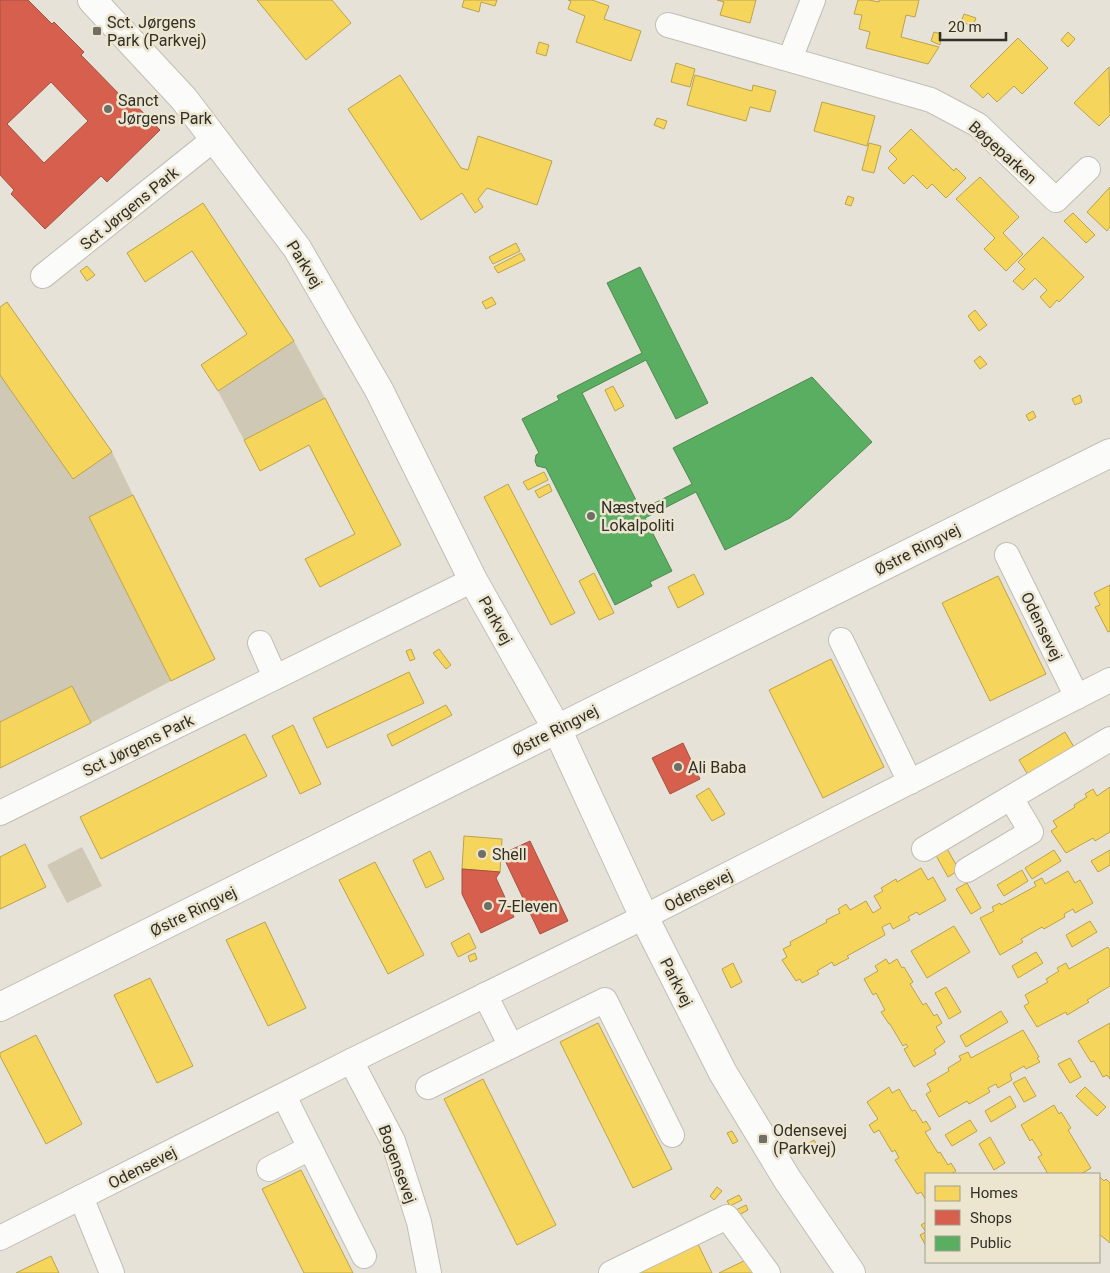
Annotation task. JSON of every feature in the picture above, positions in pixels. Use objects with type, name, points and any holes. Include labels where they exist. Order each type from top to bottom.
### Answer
[{"type":"street","name":"Parkvej","points":[[92,0],[184,99],[297,248],[379,390],[473,580],[557,730],[644,917],[723,1073],[787,1179],[851,1273]]},
{"type":"street","points":[[790,59],[813,0]]},
{"type":"street","name":"Bøgeparken","points":[[668,25],[931,100],[978,125],[1056,200],[1088,169]]},
{"type":"street","name":"Sct Jørgens Park","points":[[43,276],[214,139]]},
{"type":"street","name":"Østre Ringvej","points":[[0,1007],[1110,452]]},
{"type":"street","name":"Odensevej","points":[[1007,555],[1076,698]]},
{"type":"street","name":"Sct Jørgens Park","points":[[0,814],[473,580]]},
{"type":"street","points":[[841,640],[910,782]]},
{"type":"street","points":[[260,643],[276,677]]},
{"type":"street","name":"Odensevej","points":[[0,1238],[351,1061],[644,917],[1110,680]]},
{"type":"street","points":[[924,849],[1110,739]]},
{"type":"street","points":[[967,870],[1032,832],[1011,798]]},
{"type":"street","points":[[485,996],[511,1046]]},
{"type":"street","points":[[428,1087],[604,1000],[672,1135]]},
{"type":"street","name":"Bogensevej","points":[[351,1061],[393,1141],[419,1222],[429,1273]]},
{"type":"street","points":[[284,1096],[364,1256]]},
{"type":"street","points":[[269,1169],[310,1148]]},
{"type":"street","points":[[81,1198],[112,1273]]},
{"type":"street","points":[[611,1273],[727,1217],[768,1273]]},
{"type":"shaded area","points":[[294,341],[325,398],[244,440],[218,391]]},
{"type":"shaded area","points":[[0,375],[73,479],[112,452],[133,495],[89,517],[171,681],[91,723],[72,686],[0,722]]},
{"type":"shaded area","points":[[82,847],[102,886],[67,903],[47,865]]},
{"type":"building: Homes","points":[[257,0],[332,0],[351,23],[306,60]]},
{"type":"building: Homes","points":[[464,0],[497,0],[495,6],[481,2],[479,12],[462,7]]},
{"type":"building: Homes","points":[[568,0],[592,0],[609,6],[604,19],[641,31],[631,61],[576,42],[585,16],[568,9],[571,1]]},
{"type":"building: Homes","points":[[717,0],[756,0],[750,23],[720,15],[724,2]]},
{"type":"building: Homes","points":[[858,0],[879,2],[879,0],[919,0],[915,17],[906,15],[901,37],[939,47],[928,64],[866,48],[870,32],[859,29],[862,15],[854,14]]},
{"type":"building: Homes","points":[[964,14],[976,18],[973,26],[961,22]]},
{"type":"building: Homes","points":[[934,32],[941,34],[940,45],[931,41]]},
{"type":"building: Homes","points":[[1068,32],[1075,39],[1068,47],[1061,40]]},
{"type":"building: Homes","points":[[1018,38],[1048,68],[1022,94],[1014,86],[997,102],[988,93],[983,98],[970,86]]},
{"type":"building: Homes","points":[[539,42],[549,45],[546,56],[536,53]]},
{"type":"building: Homes","points":[[676,63],[695,69],[690,87],[671,82]]},
{"type":"building: Homes","points":[[1109,67],[1110,115],[1099,126],[1074,103]]},
{"type":"building: Homes","points":[[400,75],[461,168],[468,170],[478,136],[552,161],[537,205],[487,188],[478,199],[483,207],[475,213],[462,193],[421,220],[348,109]]},
{"type":"building: Homes","points":[[695,75],[752,91],[753,85],[776,91],[770,112],[750,107],[746,121],[687,105]]},
{"type":"building: Homes","points":[[822,102],[875,116],[867,146],[814,131]]},
{"type":"building: Homes","points":[[657,118],[667,121],[664,129],[654,125]]},
{"type":"building: Homes","points":[[911,129],[954,171],[956,168],[966,178],[946,198],[932,184],[927,189],[913,175],[904,184],[888,168],[897,159],[889,151]]},
{"type":"building: Homes","points":[[869,143],[881,146],[874,173],[862,170]]},
{"type":"building: Homes","points":[[980,177],[1019,217],[1003,233],[1023,254],[1006,271],[984,249],[995,238],[956,199]]},
{"type":"building: Homes","points":[[1110,187],[1110,227],[1107,231],[1087,212]]},
{"type":"building: Homes","points":[[848,196],[854,198],[851,206],[845,204]]},
{"type":"building: Homes","points":[[203,203],[294,341],[218,391],[201,365],[247,334],[192,251],[145,282],[127,253]]},
{"type":"building: Homes","points":[[1073,213],[1095,235],[1086,243],[1064,221]]},
{"type":"building: Homes","points":[[1043,237],[1084,277],[1059,302],[1057,300],[1050,308],[1040,297],[1047,290],[1035,278],[1023,290],[1013,281],[1025,269],[1018,262]]},
{"type":"building: Homes","points":[[516,243],[520,251],[493,264],[489,257]]},
{"type":"building: Homes","points":[[521,253],[525,260],[498,273],[494,267]]},
{"type":"building: Homes","points":[[87,266],[95,275],[87,281],[80,271]]},
{"type":"building: Homes","points":[[492,297],[496,304],[486,309],[482,302]]},
{"type":"building: Homes","points":[[7,302],[112,452],[73,479],[0,375],[0,307]]},
{"type":"building: Homes","points":[[975,310],[987,325],[979,331],[968,316]]},
{"type":"building: Homes","points":[[980,356],[987,364],[980,369],[974,361]]},
{"type":"building: Homes","points":[[613,386],[624,406],[615,411],[605,390]]},
{"type":"building: Homes","points":[[1080,395],[1082,402],[1075,405],[1072,399]]},
{"type":"building: Homes","points":[[325,398],[401,545],[320,587],[305,559],[355,534],[309,445],[260,471],[244,440]]},
{"type":"building: Homes","points":[[1033,411],[1036,417],[1029,421],[1026,415]]},
{"type":"building: Homes","points":[[544,472],[548,480],[528,490],[523,482]]},
{"type":"building: Homes","points":[[508,484],[575,613],[551,625],[484,497]]},
{"type":"building: Homes","points":[[549,484],[552,491],[539,498],[535,491]]},
{"type":"building: Homes","points":[[133,495],[215,659],[171,681],[89,517]]},
{"type":"building: Homes","points":[[594,573],[614,613],[599,620],[579,581]]},
{"type":"building: Homes","points":[[694,574],[704,594],[678,608],[668,587]]},
{"type":"building: Homes","points":[[998,576],[1046,674],[990,701],[942,603]]},
{"type":"building: Homes","points":[[1110,585],[1110,631],[1108,632],[1095,607],[1100,605],[1094,593]]},
{"type":"building: Homes","points":[[411,649],[415,659],[410,661],[406,651]]},
{"type":"building: Homes","points":[[439,649],[451,665],[446,669],[433,653]]},
{"type":"building: Homes","points":[[831,659],[884,767],[823,798],[769,690]]},
{"type":"building: Homes","points":[[409,672],[424,703],[327,748],[313,718]]},
{"type":"building: Homes","points":[[72,686],[91,723],[0,768],[0,722]]},
{"type":"building: Homes","points":[[446,705],[452,715],[392,746],[387,735]]},
{"type":"building: Homes","points":[[293,725],[321,784],[300,794],[272,736]]},
{"type":"building: Homes","points":[[1065,732],[1074,747],[1028,775],[1019,760]]},
{"type":"building: Homes","points":[[245,734],[267,776],[101,859],[80,817]]},
{"type":"building: Homes","points":[[1110,787],[1110,832],[1095,841],[1093,838],[1066,853],[1051,831],[1057,827],[1053,821],[1075,807],[1074,805],[1087,797],[1085,794],[1093,789],[1097,796]]},
{"type":"building: Homes","points":[[709,788],[725,814],[712,821],[696,796]]},
{"type":"building: Homes","name":"Shell","points":[[464,836],[502,839],[500,872],[462,869]]},
{"type":"building: Homes","points":[[25,844],[46,887],[0,909],[0,857]]},
{"type":"building: Homes","points":[[945,845],[959,870],[948,877],[934,852]]},
{"type":"building: Homes","points":[[1054,850],[1061,861],[1032,879],[1025,868]]},
{"type":"building: Homes","points":[[1110,850],[1110,865],[1098,872],[1091,861]]},
{"type":"building: Homes","points":[[430,851],[444,879],[426,888],[413,860]]},
{"type":"building: Homes","points":[[375,862],[424,955],[388,974],[339,880]]},
{"type":"building: Homes","points":[[921,868],[928,880],[933,877],[946,900],[919,915],[917,912],[908,917],[910,920],[893,929],[890,923],[882,927],[885,935],[847,956],[849,958],[834,966],[832,962],[817,971],[819,974],[802,983],[800,979],[796,981],[782,960],[787,957],[783,949],[791,945],[790,942],[827,922],[826,920],[840,913],[838,909],[846,904],[850,910],[866,901],[873,913],[881,908],[874,896],[883,891],[881,888],[896,879],[897,882]]},
{"type":"building: Homes","points":[[1022,870],[1028,881],[1004,896],[997,885]]},
{"type":"building: Homes","points":[[1068,871],[1075,883],[1080,880],[1093,903],[1075,913],[1073,909],[1064,914],[1065,917],[1021,939],[1023,942],[1000,955],[980,918],[994,911],[992,907],[1000,903],[1001,905],[1036,886],[1034,882],[1042,878],[1045,884]]},
{"type":"building: Homes","points":[[967,883],[981,908],[971,914],[956,889]]},
{"type":"building: Homes","points":[[1090,921],[1097,932],[1072,947],[1066,935]]},
{"type":"building: Homes","points":[[265,922],[306,1008],[268,1026],[226,940]]},
{"type":"building: Homes","points":[[954,926],[970,952],[927,978],[911,951]]},
{"type":"building: Homes","points":[[469,933],[476,948],[458,957],[451,943]]},
{"type":"building: Homes","points":[[1108,947],[1110,950],[1110,986],[1087,1000],[1089,1002],[1067,1015],[1066,1012],[1037,1027],[1024,1006],[1029,1003],[1025,995],[1048,982],[1046,979],[1059,971],[1057,968],[1066,963],[1069,969]]},
{"type":"building: Homes","points":[[1036,952],[1043,963],[1018,978],[1012,966]]},
{"type":"building: Homes","points":[[475,953],[477,959],[470,962],[468,956]]},
{"type":"building: Homes","points":[[886,959],[889,964],[897,959],[902,968],[904,967],[913,982],[910,984],[923,1005],[926,1003],[934,1016],[937,1014],[942,1023],[936,1027],[945,1042],[934,1050],[936,1054],[914,1067],[904,1049],[908,1047],[906,1044],[903,1046],[881,1012],[885,1010],[876,993],[873,995],[864,979],[878,971],[875,966]]},
{"type":"building: Homes","points":[[733,963],[742,982],[731,988],[722,969]]},
{"type":"building: Homes","points":[[150,978],[193,1066],[157,1083],[114,995]]},
{"type":"building: Homes","points":[[946,987],[961,1012],[949,1019],[935,993]]},
{"type":"building: Homes","points":[[1001,1011],[1008,1022],[966,1047],[960,1036]]},
{"type":"building: Homes","points":[[598,1023],[672,1169],[633,1188],[560,1042]]},
{"type":"building: Homes","points":[[1110,1023],[1110,1079],[1107,1075],[1103,1077],[1094,1061],[1091,1062],[1078,1041]]},
{"type":"building: Homes","points":[[1023,1030],[1040,1062],[1026,1069],[1024,1066],[1010,1074],[1012,1080],[998,1088],[996,1084],[988,1088],[990,1092],[969,1104],[967,1101],[939,1117],[926,1094],[931,1091],[927,1084],[949,1071],[948,1068],[961,1060],[959,1056],[968,1052],[971,1058]]},
{"type":"building: Homes","points":[[36,1035],[82,1124],[46,1144],[0,1056],[0,1053]]},
{"type":"building: Homes","points":[[1070,1058],[1081,1077],[1070,1083],[1058,1064]]},
{"type":"building: Homes","points":[[1025,1077],[1036,1096],[1024,1102],[1013,1083]]},
{"type":"building: Homes","points":[[483,1079],[556,1225],[517,1245],[444,1099]]},
{"type":"building: Homes","points":[[889,1087],[892,1093],[899,1089],[912,1111],[915,1110],[923,1123],[926,1121],[931,1129],[925,1132],[938,1153],[940,1152],[948,1165],[951,1163],[956,1171],[953,1173],[925,1173],[925,1198],[921,1192],[917,1194],[895,1160],[899,1158],[895,1150],[892,1152],[879,1130],[874,1133],[869,1125],[878,1119],[867,1102]]},
{"type":"building: Homes","points":[[1085,1087],[1106,1107],[1097,1116],[1076,1096]]},
{"type":"building: Homes","points":[[1010,1096],[1016,1107],[991,1122],[985,1111]]},
{"type":"building: Homes","points":[[1054,1105],[1071,1128],[1068,1130],[1091,1168],[1083,1173],[1047,1173],[1038,1157],[1042,1155],[1032,1139],[1030,1141],[1021,1125]]},
{"type":"building: Homes","points":[[970,1120],[977,1131],[952,1146],[945,1135]]},
{"type":"building: Homes","points":[[732,1131],[738,1141],[733,1144],[727,1133]]},
{"type":"building: Homes","points":[[990,1137],[1005,1163],[994,1170],[979,1144]]},
{"type":"building: Homes","points":[[814,1140],[819,1149],[814,1152],[809,1143]]},
{"type":"building: Homes","points":[[301,1170],[353,1273],[304,1273],[262,1189]]},
{"type":"building: Homes","points":[[1100,1177],[1110,1183],[1110,1243],[1100,1235]]},
{"type":"building: Homes","points":[[717,1187],[722,1191],[714,1200],[710,1196]]},
{"type":"building: Homes","points":[[739,1195],[742,1200],[730,1206],[727,1201]]},
{"type":"building: Homes","points":[[746,1205],[748,1210],[739,1215],[736,1210]]},
{"type":"building: Homes","points":[[925,1223],[925,1231],[921,1225]]},
{"type":"building: Homes","points":[[925,1232],[925,1244],[920,1235]]},
{"type":"building: Homes","points":[[697,1242],[712,1273],[635,1273]]},
{"type":"building: Homes","points":[[51,1256],[59,1273],[16,1273]]},
{"type":"building: Homes","points":[[754,1256],[762,1273],[719,1273]]},
{"type":"building: Shops","name":"Sanct Jørgens Park","points":[[0,0],[28,0],[52,24],[54,22],[84,52],[81,55],[122,97],[125,94],[160,130],[107,182],[101,176],[45,229],[11,194],[14,190],[0,175]],"holes":[[[51,82],[88,121],[44,163],[7,124]]]},
{"type":"building: Shops","points":[[683,743],[700,779],[670,794],[652,758]]},
{"type":"building: Shops","points":[[530,841],[568,921],[540,934],[502,854]]},
{"type":"building: Shops","name":"7-Eleven","points":[[462,869],[500,872],[496,878],[514,917],[481,933],[462,894]]},
{"type":"building: Public","points":[[640,267],[708,403],[676,419],[646,360],[582,393],[641,510],[692,484],[673,448],[812,377],[872,442],[790,518],[725,550],[696,492],[645,518],[672,571],[650,582],[652,586],[615,605],[546,468],[537,466],[535,461],[536,455],[539,453],[522,419],[559,400],[557,396],[642,353],[607,283]]},
{"type":"place","name":"Sct. Jørgens Park (Parkvej)","points":[[97,31]]},
{"type":"place","name":"Sanct Jørgens Park","points":[[108,109]]},
{"type":"place","name":"Næstved Lokalpoliti","points":[[591,516]]},
{"type":"place","name":"Ali Baba","points":[[678,767]]},
{"type":"place","name":"Shell","points":[[482,854]]},
{"type":"place","name":"7-Eleven","points":[[488,906]]},
{"type":"place","name":"Odensevej (Parkvej)","points":[[763,1139]]}]
